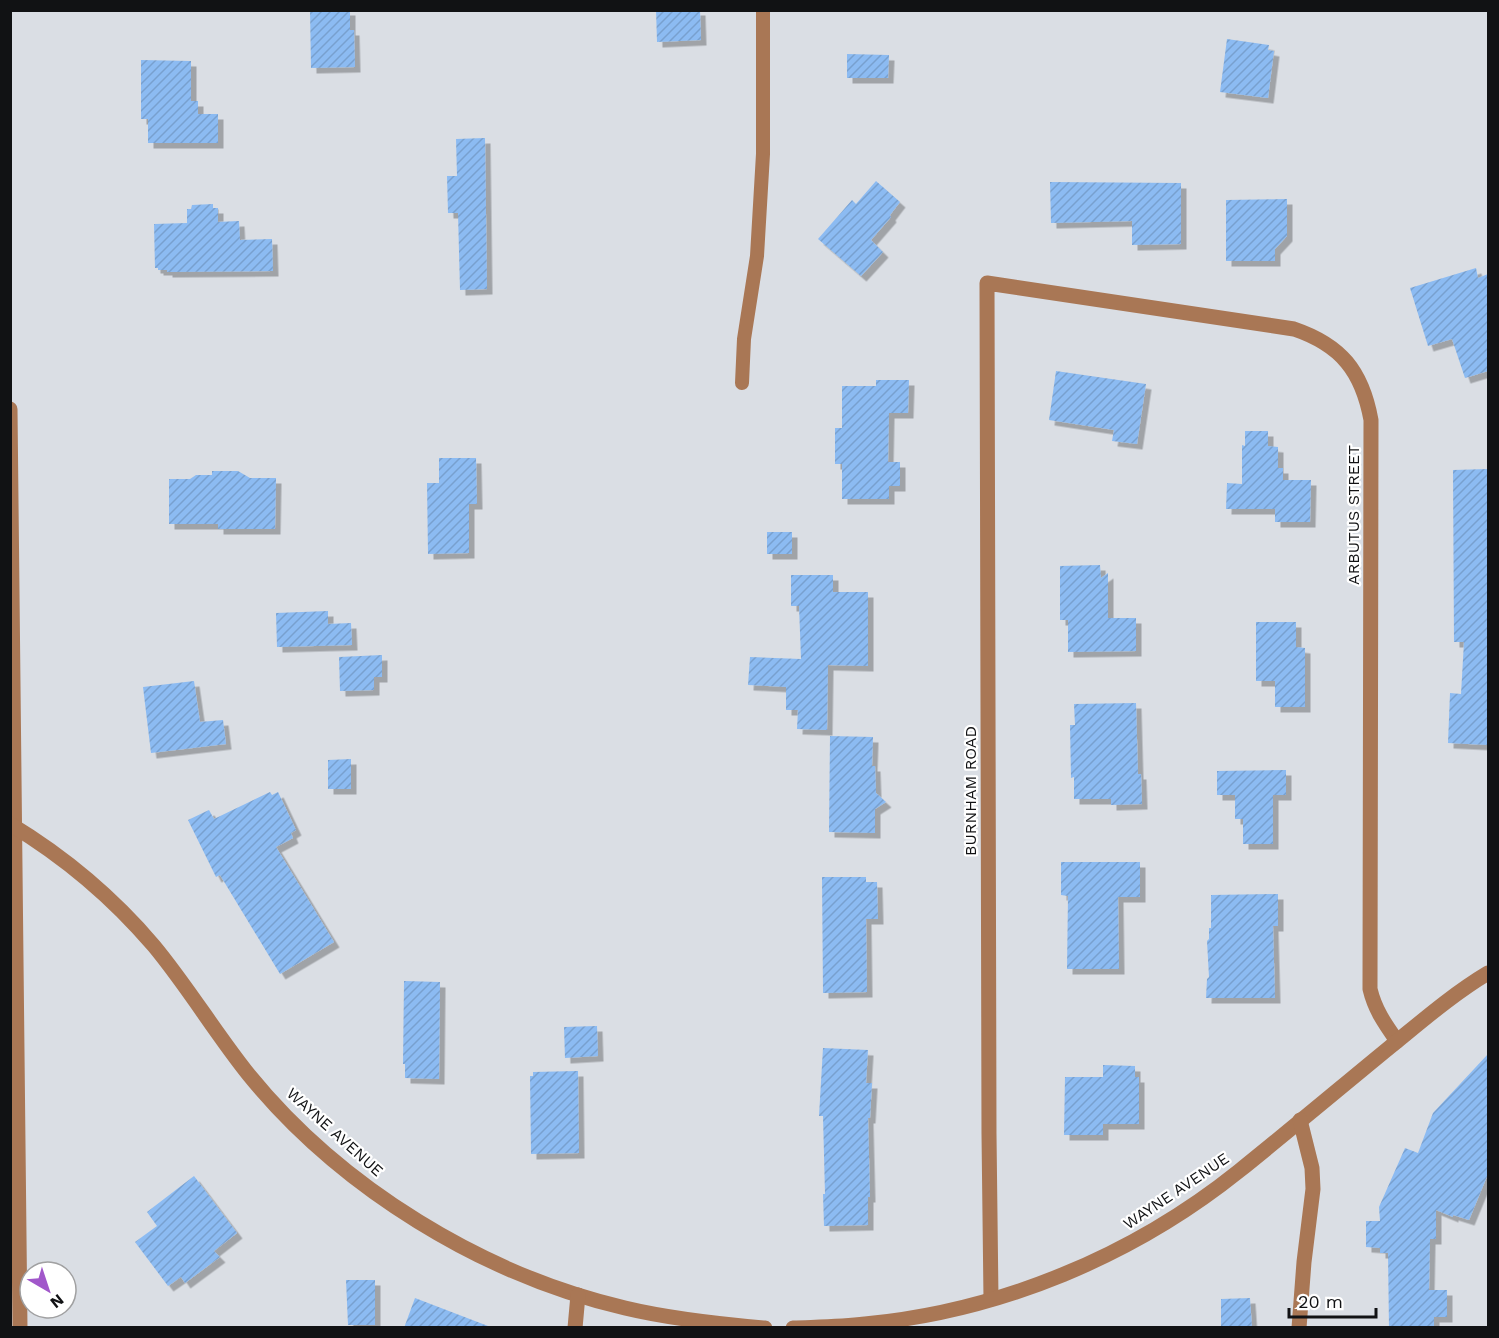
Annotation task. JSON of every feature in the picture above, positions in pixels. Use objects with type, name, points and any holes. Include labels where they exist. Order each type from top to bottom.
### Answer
[{"type":"street","name":"ARBUTUS STREET","points":[[987,283],[1294,329],[1314,336],[1332,347],[1359,379],[1367,398],[1371,420],[1370,989],[1382,1020],[1397,1041]]},
{"type":"street","name":"BURNHAM ROAD","points":[[987,283],[988,1134],[991,1299]]},
{"type":"street","points":[[10,409],[12,825],[20,1328]]},
{"type":"street","name":"WAYNE AVENUE","points":[[12,825],[67,864],[110,901],[153,945],[252,1078],[291,1120],[343,1168],[389,1202],[430,1228],[477,1253],[527,1276],[578,1295],[625,1308],[681,1319],[765,1328]]},
{"type":"street","name":"WAYNE AVENUE","points":[[793,1328],[907,1323],[991,1299],[1080,1268],[1160,1227],[1222,1184],[1397,1041],[1488,974]]},
{"type":"street","points":[[1299,1328],[1313,1189],[1312,1168],[1300,1120]]},
{"type":"street","points":[[575,1328],[578,1295]]},
{"type":"lane","points":[[742,383],[744,339],[758,256],[763,154],[763,10]]},
{"type":"building","points":[[310,10],[350,10],[350,30],[354,30],[355,67],[311,68]]},
{"type":"building","points":[[656,10],[700,10],[701,40],[657,42]]},
{"type":"building","points":[[1227,39],[1269,45],[1268,50],[1274,51],[1268,98],[1220,92]]},
{"type":"building","points":[[847,54],[889,55],[888,78],[847,78]]},
{"type":"building","points":[[141,60],[191,61],[191,101],[198,101],[198,114],[218,114],[218,143],[148,143],[148,119],[141,119]]},
{"type":"building","points":[[485,138],[487,289],[460,290],[458,213],[448,213],[447,176],[457,176],[456,139]]},
{"type":"building","points":[[876,181],[900,202],[890,215],[891,217],[871,240],[883,252],[861,276],[818,239],[852,200],[856,204]]},
{"type":"building","points":[[1050,182],[1181,183],[1181,244],[1132,245],[1132,221],[1051,223]]},
{"type":"building","points":[[1287,199],[1287,236],[1275,249],[1275,261],[1226,261],[1226,200]]},
{"type":"building","points":[[213,204],[213,208],[218,208],[218,222],[239,221],[240,240],[272,239],[273,271],[167,272],[167,270],[155,268],[154,224],[187,223],[187,209],[191,209],[192,205]]},
{"type":"building","points":[[1476,268],[1478,278],[1488,274],[1488,371],[1465,378],[1452,339],[1428,346],[1410,288]]},
{"type":"building","points":[[1056,371],[1146,384],[1137,444],[1112,441],[1114,430],[1049,420]]},
{"type":"building","points":[[876,380],[909,380],[908,413],[889,413],[888,462],[900,462],[900,486],[889,486],[889,499],[842,499],[842,464],[835,464],[835,428],[842,428],[842,386],[876,386]]},
{"type":"building","points":[[1245,431],[1268,431],[1268,446],[1278,447],[1278,468],[1283,468],[1283,480],[1311,480],[1310,522],[1275,522],[1275,509],[1226,509],[1227,483],[1242,484],[1242,445],[1245,446]]},
{"type":"building","points":[[439,458],[476,458],[477,504],[469,504],[469,553],[428,554],[427,483],[439,483]]},
{"type":"building","points":[[1488,469],[1488,745],[1448,743],[1450,693],[1461,694],[1464,642],[1454,642],[1453,470]]},
{"type":"building","points":[[212,471],[238,471],[250,478],[276,478],[275,529],[218,529],[218,524],[169,524],[169,479],[190,479],[196,475],[212,475]]},
{"type":"building","points":[[767,532],[792,532],[792,554],[767,554]]},
{"type":"building","points":[[1100,565],[1101,578],[1108,573],[1108,618],[1136,618],[1136,651],[1068,652],[1068,620],[1060,620],[1060,566]]},
{"type":"building","points":[[791,575],[833,575],[833,592],[868,592],[868,666],[828,665],[827,730],[797,729],[798,710],[786,710],[786,687],[748,685],[750,657],[801,659],[799,606],[791,606]]},
{"type":"building","points":[[328,611],[328,624],[351,623],[352,645],[277,647],[276,613]]},
{"type":"building","points":[[1256,622],[1296,622],[1296,647],[1305,648],[1305,707],[1275,707],[1275,681],[1256,681]]},
{"type":"building","points":[[382,655],[382,677],[374,677],[374,690],[340,691],[339,657]]},
{"type":"building","points":[[194,681],[200,722],[223,720],[226,744],[151,753],[143,687]]},
{"type":"building","points":[[1136,703],[1138,774],[1141,774],[1142,804],[1111,805],[1111,799],[1074,799],[1074,777],[1071,778],[1070,725],[1075,725],[1074,704]]},
{"type":"building","points":[[830,736],[873,737],[872,766],[875,766],[876,793],[886,802],[875,809],[875,833],[829,832]]},
{"type":"building","points":[[351,759],[351,789],[328,789],[328,760]]},
{"type":"building","points":[[1286,770],[1286,795],[1273,795],[1273,844],[1243,844],[1243,819],[1235,819],[1235,795],[1217,795],[1217,771]]},
{"type":"building","points":[[270,792],[272,795],[278,792],[296,830],[291,833],[293,838],[276,847],[334,942],[280,974],[220,875],[216,877],[188,820],[209,810],[214,819]]},
{"type":"building","points":[[1061,862],[1140,862],[1140,897],[1118,897],[1119,969],[1067,969],[1068,896],[1061,895]]},
{"type":"building","points":[[822,877],[866,877],[866,882],[877,882],[878,919],[866,919],[867,992],[823,993]]},
{"type":"building","points":[[1278,894],[1278,926],[1273,926],[1275,998],[1206,998],[1209,977],[1207,941],[1209,928],[1211,928],[1211,895]]},
{"type":"building","points":[[404,981],[440,982],[439,1079],[405,1078],[405,1064],[403,1064]]},
{"type":"building","points":[[597,1026],[598,1056],[565,1058],[564,1027]]},
{"type":"building","points":[[823,1048],[868,1050],[866,1083],[872,1083],[870,1118],[868,1118],[870,1197],[868,1197],[868,1225],[824,1226],[823,1116],[819,1116]]},
{"type":"building","points":[[1488,1054],[1488,1174],[1469,1220],[1436,1210],[1436,1239],[1430,1239],[1429,1290],[1447,1290],[1447,1317],[1434,1317],[1434,1328],[1389,1328],[1388,1253],[1380,1253],[1380,1248],[1366,1247],[1366,1221],[1380,1221],[1379,1207],[1405,1148],[1418,1153],[1433,1113]]},
{"type":"building","points":[[1103,1065],[1135,1066],[1135,1077],[1139,1077],[1139,1124],[1103,1124],[1103,1135],[1064,1135],[1065,1077],[1103,1077]]},
{"type":"building","points":[[578,1071],[579,1153],[531,1154],[530,1076],[533,1076],[533,1072]]},
{"type":"building","points":[[194,1176],[237,1233],[214,1251],[220,1257],[185,1283],[181,1277],[168,1286],[135,1242],[157,1226],[147,1212]]},
{"type":"building","points":[[346,1280],[375,1280],[375,1325],[348,1325]]},
{"type":"building","points":[[415,1298],[488,1326],[487,1328],[404,1328]]},
{"type":"building","points":[[1250,1298],[1252,1328],[1221,1328],[1221,1299]]}]
